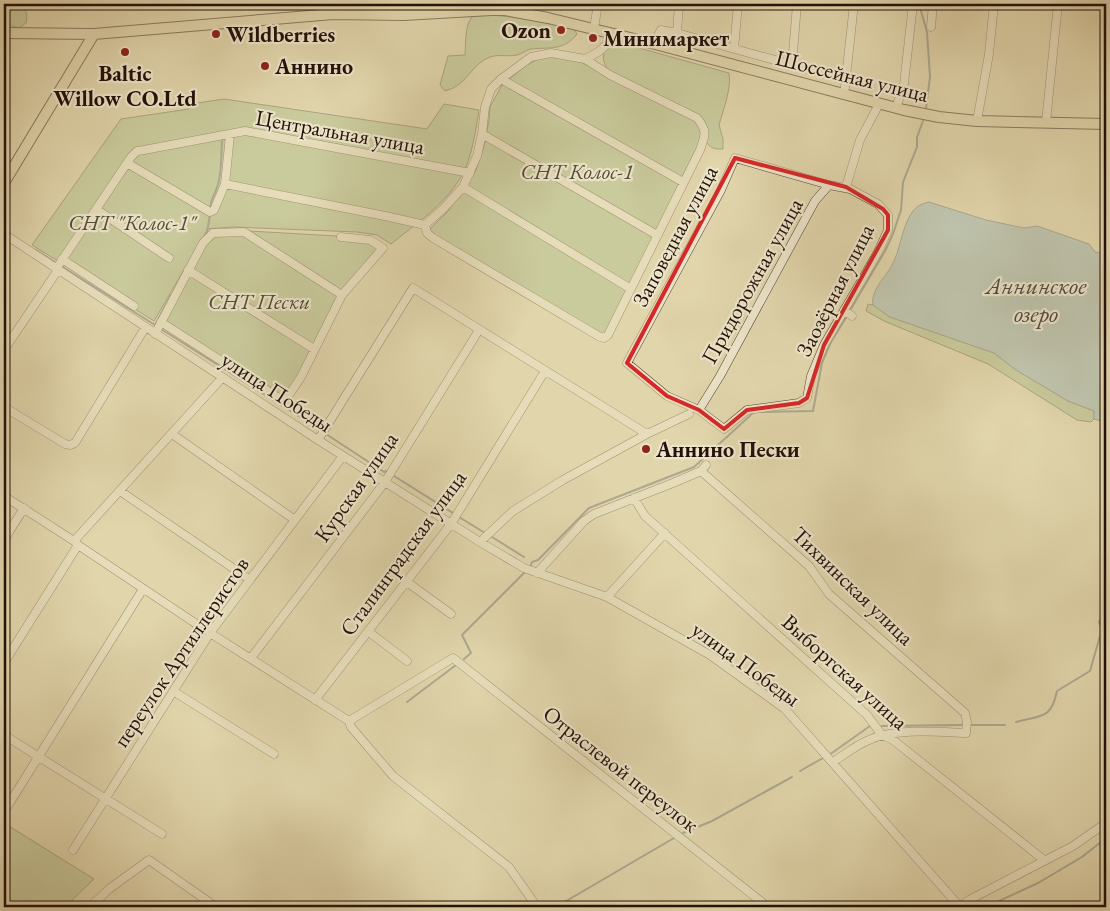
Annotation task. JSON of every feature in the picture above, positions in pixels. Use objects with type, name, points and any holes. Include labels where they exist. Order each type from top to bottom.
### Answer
[{"type":"main road","name":"Шоссейная улица","points":[[4,33],[94,34],[333,14],[404,15],[491,10],[519,12],[594,28],[844,95],[939,118],[977,121],[1106,124]]},
{"type":"main road","points":[[4,182],[94,34]]},
{"type":"street","points":[[594,28],[598,4]]},
{"type":"street","points":[[677,33],[679,4]]},
{"type":"street","points":[[734,49],[738,4]]},
{"type":"street","points":[[792,65],[797,4]]},
{"type":"street","points":[[844,95],[854,4]]},
{"type":"street","points":[[896,108],[904,84],[913,4]]},
{"type":"street","points":[[931,27],[933,4]]},
{"type":"street","points":[[977,121],[989,54],[994,4]]},
{"type":"street","points":[[1046,122],[1058,4]]},
{"type":"street","points":[[655,44],[661,30],[847,80]]},
{"type":"street","points":[[584,59],[600,52],[609,41],[612,33]]},
{"type":"street","points":[[551,52],[584,59],[610,76],[697,118],[704,126],[705,136],[684,182],[608,335],[604,338],[433,238],[427,232],[425,225],[464,187],[477,156],[485,107],[491,89],[501,79],[531,57],[551,52]]},
{"type":"street","points":[[501,79],[684,182]]},
{"type":"street","points":[[846,187],[860,140],[879,104]]},
{"type":"street","name":"Центральная улица","points":[[4,350],[57,270],[62,259],[137,151],[245,132],[470,173]]},
{"type":"street","points":[[482,134],[657,235]]},
{"type":"street","points":[[127,163],[210,212],[214,210],[225,184],[230,135]]},
{"type":"street","name":"Заповедная улица","points":[[699,410],[667,396],[627,363],[721,190],[735,158],[829,185]]},
{"type":"street","points":[[225,184],[425,225]]},
{"type":"street","name":"Придорожная улица","points":[[699,410],[720,376],[815,201],[829,185],[846,187]]},
{"type":"street","points":[[464,187],[631,289]]},
{"type":"street","name":"Заозёрная улица","points":[[699,410],[724,429],[746,410],[799,403],[807,398],[811,376],[824,345],[847,312],[888,230],[888,215],[883,208],[846,187]]},
{"type":"street","points":[[96,209],[169,258]]},
{"type":"street","points":[[155,334],[203,243],[213,233],[244,232],[342,295]]},
{"type":"street","name":"улица Победы","points":[[4,234],[222,378],[480,542],[524,568],[607,597],[710,654],[785,710],[960,907]]},
{"type":"street","points":[[161,322],[282,400],[289,395],[301,377],[342,295],[383,248],[370,240],[341,237]]},
{"type":"street","points":[[62,259],[134,306]]},
{"type":"street","points":[[188,270],[314,349]]},
{"type":"street","points":[[318,440],[413,288],[647,434]]},
{"type":"street","points":[[4,407],[64,444],[70,445],[75,443],[145,328]]},
{"type":"street","name":"Курская улица","points":[[251,658],[385,482],[479,330]]},
{"type":"street","name":"Сталинградская улица","points":[[315,700],[451,524],[545,371]]},
{"type":"street","points":[[4,663],[76,543],[120,491],[222,378]]},
{"type":"street","points":[[480,542],[513,511],[563,480],[647,434],[689,414]]},
{"type":"street","points":[[172,434],[295,520]]},
{"type":"street","name":"переулок Артиллеристов","points":[[73,850],[210,633],[343,456]]},
{"type":"street","name":"Тихвинская улица","points":[[634,498],[704,468],[809,566],[829,594],[965,713],[968,722],[966,733],[928,732],[882,735]]},
{"type":"street","points":[[120,491],[250,579]]},
{"type":"street","points":[[4,496],[210,633],[349,721],[351,727],[394,776],[509,867],[537,907]]},
{"type":"street","points":[[537,572],[584,521],[594,514],[634,498]]},
{"type":"street","name":"Выборгская улица","points":[[634,498],[645,516],[867,715],[882,735],[893,740],[1044,860]]},
{"type":"street","points":[[4,540],[24,508]]},
{"type":"street","points":[[607,597],[665,533]]},
{"type":"street","points":[[407,582],[451,614]]},
{"type":"street","points":[[4,812],[144,589]]},
{"type":"street","points":[[368,632],[407,660]]},
{"type":"street","name":"Отраслевой переулок","points":[[349,721],[453,658],[768,907]]},
{"type":"street","points":[[173,691],[274,754]]},
{"type":"street","points":[[4,735],[162,834]]},
{"type":"street","points":[[833,762],[868,740],[882,735]]},
{"type":"street","points":[[960,907],[969,900],[1073,846],[1106,823]]},
{"type":"street","points":[[90,907],[108,889],[149,860],[216,907]]},
{"type":"highlighted area","points":[[735,158],[846,187],[883,209],[888,215],[888,230],[824,345],[807,398],[799,403],[747,410],[724,429],[699,410],[667,396],[627,363]]},
{"type":"green space","points":[[13,4],[24,7],[27,15],[26,23],[19,28],[4,21],[4,8]]},
{"type":"green space","points":[[477,13],[551,22],[573,28],[577,34],[562,46],[531,49],[517,55],[490,57],[478,65],[459,85],[445,91],[440,85],[448,56],[465,55],[468,25]]},
{"type":"green space","name":"СНТ Колос-1","points":[[614,41],[729,73],[730,79],[727,99],[719,125],[723,139],[723,149],[712,148],[702,137],[606,334],[603,336],[433,235],[429,230],[448,211],[476,170],[484,146],[490,107],[502,85],[525,66],[544,56],[575,59],[613,78],[605,64],[603,55],[608,46]]},
{"type":"green space","name":"СНТ \"Колос-1\"","points":[[224,99],[427,129],[444,104],[479,110],[471,153],[460,179],[433,210],[391,244],[377,235],[357,232],[232,227],[208,229],[154,321],[32,245],[121,119],[189,109],[191,104]]},
{"type":"green space","name":"СНТ Пески","points":[[249,231],[371,238],[383,246],[342,292],[298,376],[282,397],[164,320],[205,245],[216,234]]},
{"type":"green space","points":[[868,304],[873,305],[890,317],[994,353],[1016,370],[1068,401],[1094,411],[1094,419],[1091,422],[1077,420],[988,364],[884,321],[866,311]]},
{"type":"green space","points":[[4,823],[94,879],[65,907],[4,907]]},
{"type":"water","name":"Аннинское озеро","points":[[929,202],[986,220],[1024,228],[1037,226],[1089,244],[1095,252],[1106,254],[1106,422],[1094,419],[1094,411],[1068,401],[1016,370],[994,353],[890,317],[873,305],[874,295],[891,267],[909,217],[918,206]]},
{"type":"waterway","points":[[919,4],[927,32],[930,77],[926,108]]},
{"type":"waterway","points":[[849,312],[893,234],[901,210],[903,182],[917,147],[917,137],[923,121]]},
{"type":"waterway","points":[[211,209],[211,201],[221,166],[222,141]]},
{"type":"waterway","points":[[203,239],[207,232],[210,215]]},
{"type":"waterway","points":[[36,250],[56,263]]},
{"type":"waterway","points":[[61,266],[155,325],[171,295]]},
{"type":"waterway","points":[[760,412],[813,411],[822,363],[831,342],[847,316]]},
{"type":"waterway","points":[[161,329],[321,430]]},
{"type":"waterway","points":[[531,565],[589,508],[694,467],[753,413]]},
{"type":"waterway","points":[[326,434],[384,472],[387,471]]},
{"type":"waterway","points":[[394,476],[453,513]]},
{"type":"waterway","points":[[459,517],[485,533]]},
{"type":"waterway","points":[[492,537],[524,557]]},
{"type":"waterway","points":[[464,659],[471,653],[462,635],[525,572]]},
{"type":"waterway","points":[[1016,722],[1044,715],[1052,707],[1057,691],[1090,671],[1102,629],[1099,622],[1106,610]]},
{"type":"waterway","points":[[407,702],[456,665]]},
{"type":"waterway","points":[[882,726],[962,725]]},
{"type":"waterway","points":[[970,725],[1005,725]]},
{"type":"waterway","points":[[829,755],[870,726]]},
{"type":"waterway","points":[[800,771],[823,758]]},
{"type":"waterway","points":[[683,833],[712,821],[792,777]]},
{"type":"waterway","points":[[556,907],[674,838]]},
{"type":"waterway","points":[[986,907],[1038,883],[1082,857],[1106,838]]},
{"type":"place","name":"Ozon","points":[[561,30]]},
{"type":"place","name":"Wildberries","points":[[216,34]]},
{"type":"place","name":"Минимаркет","points":[[593,38]]},
{"type":"place","name":"Baltic Willow CO.Ltd","points":[[125,52]]},
{"type":"place","name":"Аннино","points":[[265,66]]},
{"type":"place","name":"Аннино Пески","points":[[646,449]]}]
